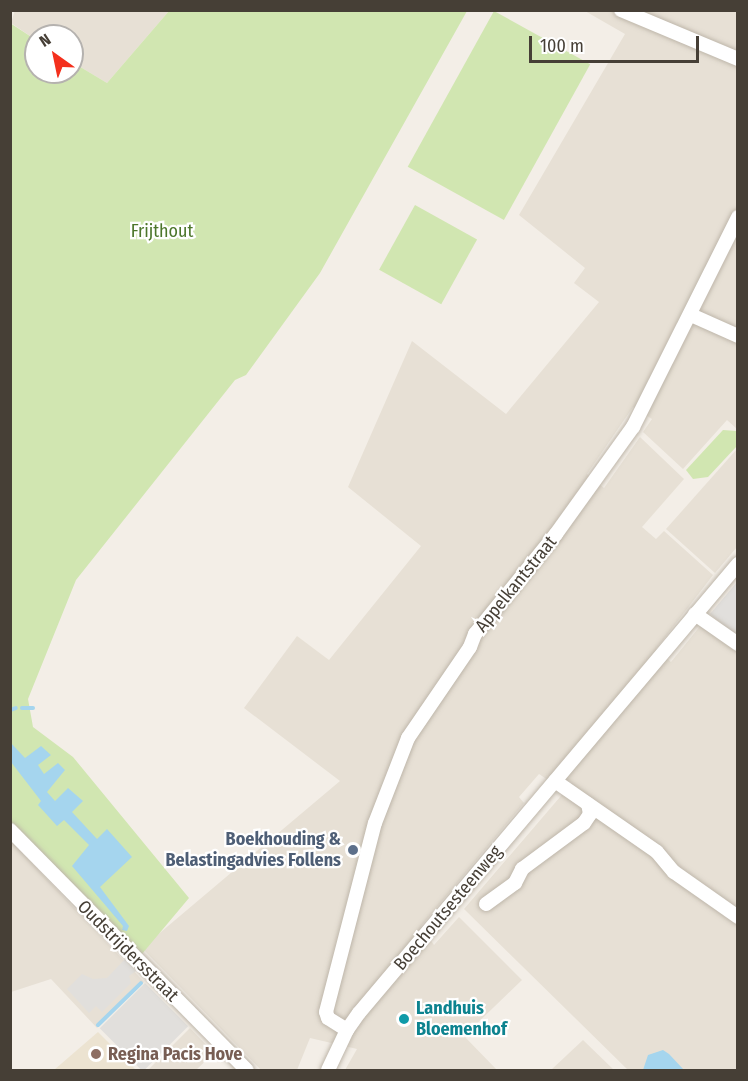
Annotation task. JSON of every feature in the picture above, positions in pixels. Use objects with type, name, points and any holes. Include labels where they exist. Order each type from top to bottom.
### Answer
[{"type":"street","points":[[621,10],[738,59]]},
{"type":"street","name":"Appelkantstraat","points":[[346,1033],[328,1018],[326,1012],[375,822],[408,738],[470,647],[475,634],[608,465],[651,398],[738,217]]},
{"type":"street","points":[[691,315],[738,336]]},
{"type":"street","name":"Boechoutsesteenweg","points":[[316,1071],[555,781],[738,564]]},
{"type":"street","points":[[695,614],[738,644]]},
{"type":"street","points":[[555,781],[657,852],[674,872],[738,917]]},
{"type":"street","name":"Boechoutsesteenweg","points":[[486,904],[515,883],[522,869],[584,823],[590,814],[588,804]]},
{"type":"street","name":"Oudstrijdersstraat","points":[[10,830],[247,1071]]},
{"type":"street","name":"Boechoutsesteenweg","points":[[328,1071],[346,1033]]},
{"type":"shaded area","points":[[15,10],[169,11],[107,83],[84,69],[84,24],[24,24],[24,32],[11,23]]},
{"type":"shaded area","points":[[585,11],[737,11],[737,429],[727,420],[683,469],[643,432],[652,419],[633,407],[587,474],[604,488],[640,437],[684,479],[642,527],[656,539],[664,531],[713,575],[656,649],[671,662],[701,625],[737,649],[737,1070],[628,1070],[464,909],[572,783],[555,772],[548,780],[539,774],[519,797],[524,803],[421,926],[434,945],[459,917],[522,980],[464,1036],[497,1070],[345,1070],[357,1049],[310,1038],[297,1070],[261,1070],[142,948],[340,781],[244,708],[297,636],[329,660],[421,546],[348,487],[412,341],[506,414],[599,302],[574,283],[585,268],[519,215],[625,34]]},
{"type":"shaded area","points":[[737,449],[737,547],[715,573],[666,529]]},
{"type":"shaded area","points":[[737,582],[737,632],[735,635],[710,614]]},
{"type":"shaded area","points":[[10,840],[144,982],[97,1028],[51,979],[11,992]]},
{"type":"shaded area","points":[[125,959],[136,971],[129,976],[131,983],[102,1012],[96,1006],[89,1013],[67,989],[82,974],[93,979],[107,978]]},
{"type":"shaded area","points":[[145,983],[188,1026],[144,1070],[141,1070],[100,1028]]},
{"type":"shaded area","points":[[190,1028],[214,1053],[196,1070],[148,1070]]},
{"type":"shaded area","name":"Regina Pacis Hove","points":[[98,1032],[136,1070],[54,1070]]},
{"type":"shaded area","points":[[583,1040],[614,1070],[551,1070]]},
{"type":"green space","name":"Frijthout","points":[[169,11],[467,11],[320,273],[246,375],[235,380],[76,580],[28,699],[33,727],[73,757],[189,898],[142,954],[11,822],[10,23],[24,32],[24,84],[84,84],[84,69],[107,83]]},
{"type":"green space","points":[[494,11],[590,64],[504,220],[408,167]]},
{"type":"green space","points":[[415,205],[477,239],[441,304],[379,270]]},
{"type":"green space","points":[[723,430],[736,431],[737,446],[708,477],[693,479],[686,470]]},
{"type":"water","points":[[10,742],[25,758],[41,746],[51,755],[38,765],[44,774],[58,763],[65,770],[47,792],[55,801],[68,788],[83,801],[72,812],[97,839],[107,829],[132,857],[100,887],[129,926],[127,931],[122,930],[123,926],[72,866],[89,845],[64,820],[57,826],[38,805],[41,801],[11,762]]},
{"type":"water","points":[[663,1050],[684,1070],[643,1070],[648,1055]]},
{"type":"waterway","points":[[10,710],[16,708]]},
{"type":"waterway","points":[[22,708],[33,708]]},
{"type":"waterway","points":[[98,1025],[141,983]]},
{"type":"place","name":"Boekhouding & Belastingadvies Follens","points":[[353,850]]},
{"type":"place","name":"Landhuis Bloemenhof","points":[[404,1019]]},
{"type":"place","name":"Regina Pacis Hove","points":[[96,1054]]}]
